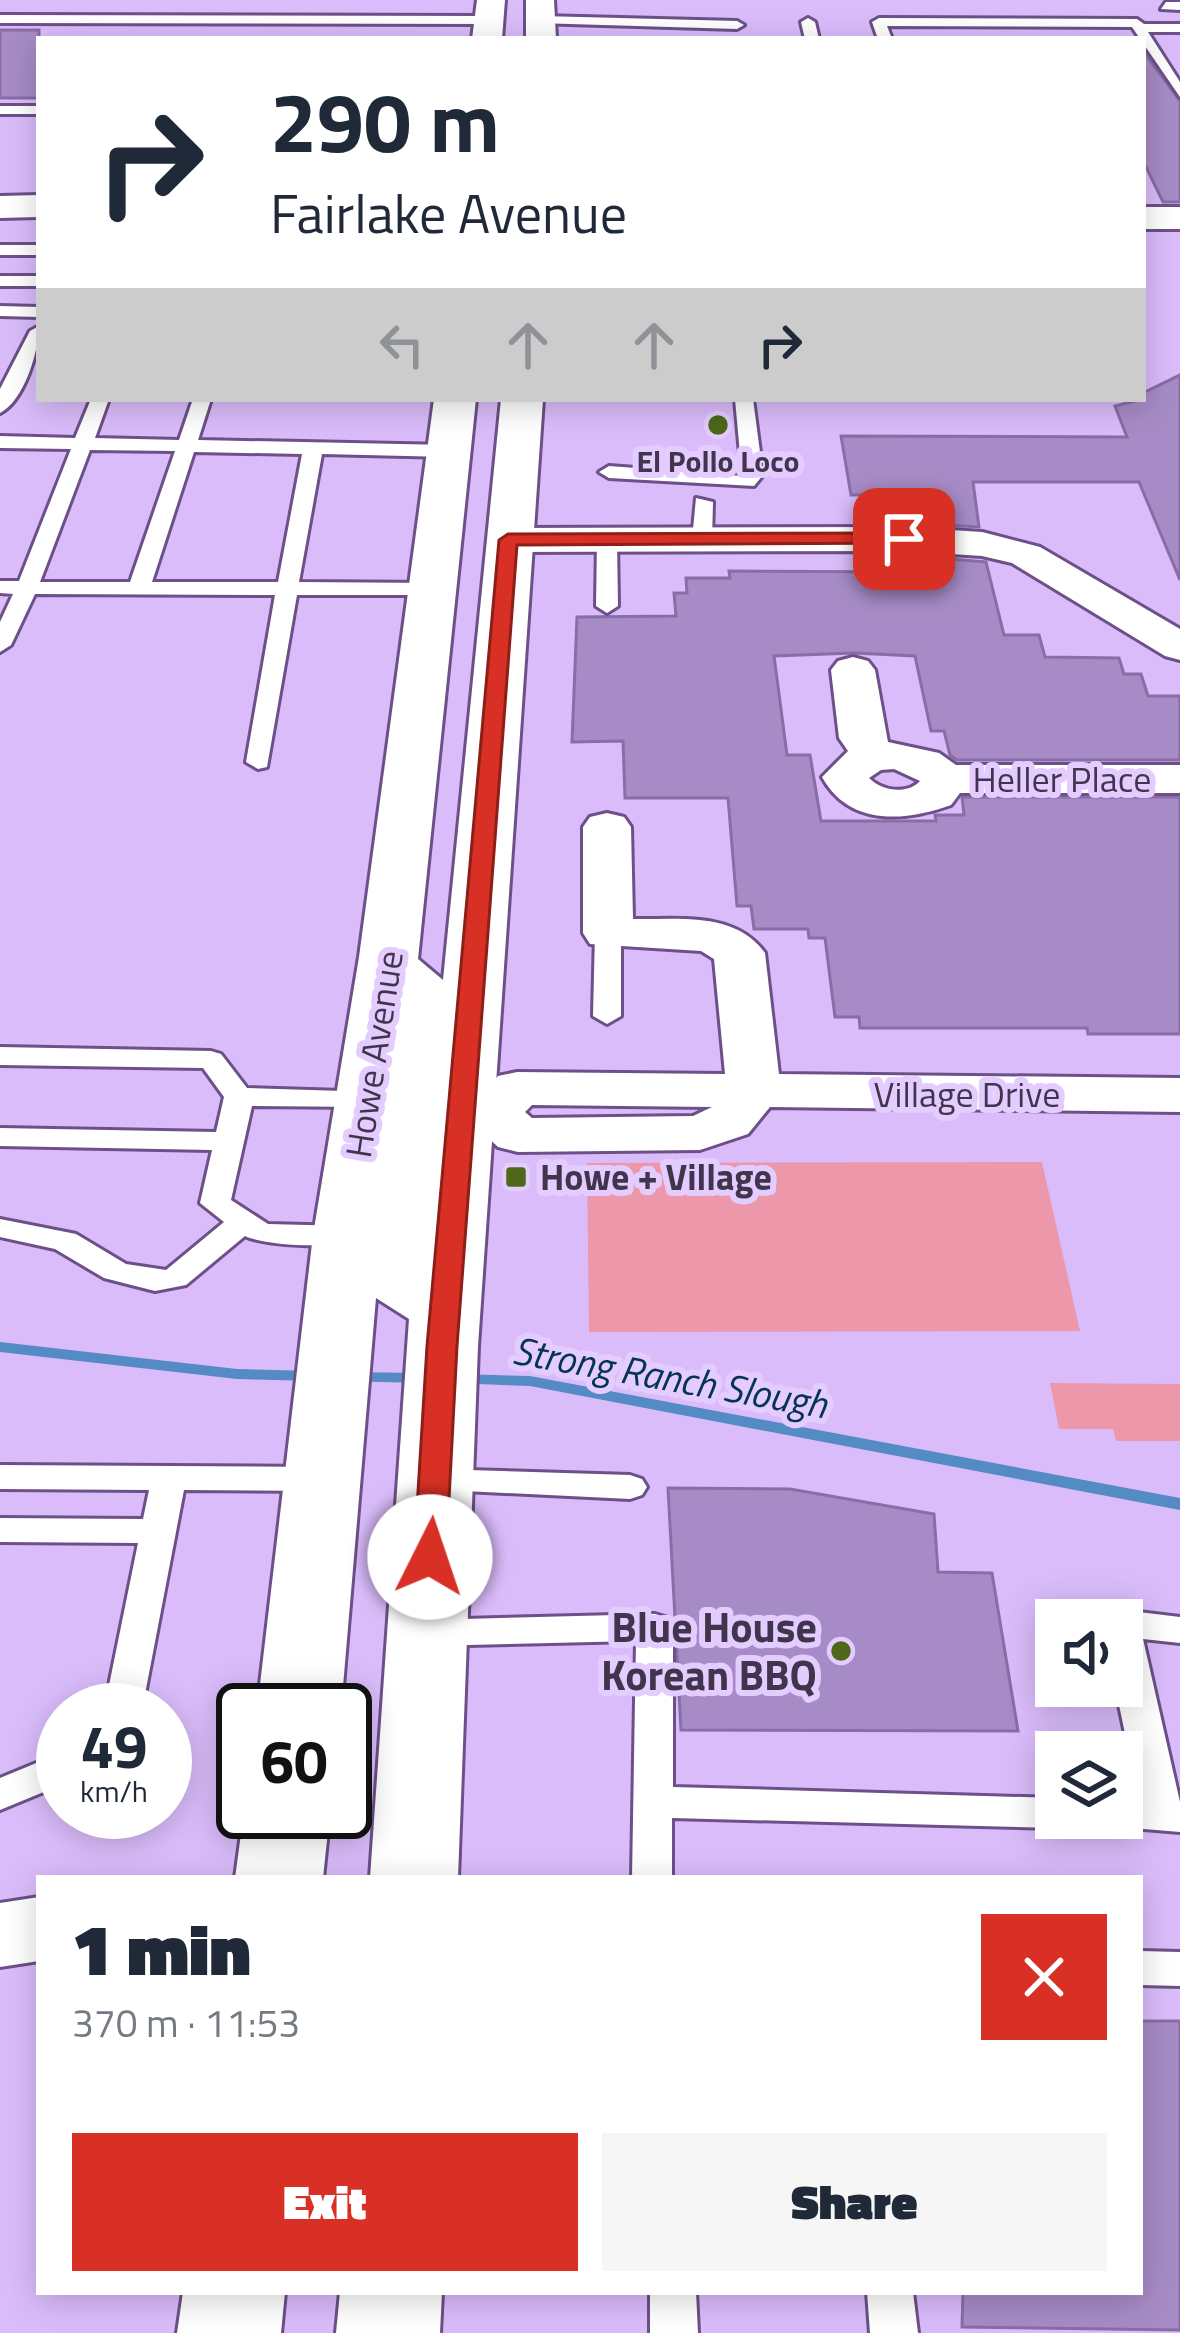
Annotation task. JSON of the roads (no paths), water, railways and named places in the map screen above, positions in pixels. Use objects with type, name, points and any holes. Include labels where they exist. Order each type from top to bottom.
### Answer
[{"type":"main road","points":[[0,212],[36,208]]},
{"type":"main road","points":[[1146,218],[1180,218]]},
{"type":"main road","name":"Howe Avenue","points":[[302,1683],[347,1235],[389,957],[455,402]]},
{"type":"main road","points":[[414,1875],[440,1388],[478,1113],[508,540],[522,402]]},
{"type":"main road","points":[[449,451],[468,460],[468,512],[475,524],[508,540]]},
{"type":"main road","points":[[389,957],[425,998],[416,1092],[421,1103],[478,1113]]},
{"type":"main road","points":[[365,1098],[386,1103],[408,1136],[395,1279],[440,1388]]},
{"type":"main road","points":[[279,1875],[284,1839]]},
{"type":"main road","points":[[230,2333],[234,2295]]},
{"type":"main road","points":[[388,2333],[391,2295]]},
{"type":"street","points":[[508,540],[607,540],[703,521],[982,544],[1026,555],[1180,646]]},
{"type":"street","name":"Heller Place","points":[[853,670],[862,738],[876,757],[918,760],[944,779],[1180,779]]},
{"type":"street","points":[[478,1113],[518,1135],[680,1135],[728,1122],[754,1093],[739,953],[713,936],[608,933],[607,827]]},
{"type":"street","name":"Village Drive","points":[[754,1093],[1180,1095]]},
{"type":"street","points":[[0,1934],[36,1929]]},
{"type":"lane","points":[[0,6],[198,7]]},
{"type":"lane","points":[[0,19],[489,20]]},
{"type":"lane","points":[[541,20],[737,25]]},
{"type":"lane","points":[[808,22],[811,36]]},
{"type":"lane","points":[[884,36],[879,22],[1136,23],[1144,36]]},
{"type":"lane","points":[[1139,28],[1180,28]]},
{"type":"lane","points":[[1146,39],[1180,93]]},
{"type":"lane","points":[[0,110],[36,110]]},
{"type":"lane","points":[[0,250],[36,250]]},
{"type":"lane","points":[[0,281],[36,281]]},
{"type":"lane","points":[[0,311],[36,312]]},
{"type":"lane","points":[[0,407],[36,338]]},
{"type":"lane","points":[[0,645],[99,402]]},
{"type":"lane","points":[[139,588],[201,402]]},
{"type":"lane","points":[[609,472],[747,482],[753,475],[744,402]]},
{"type":"lane","points":[[0,442],[449,451]]},
{"type":"lane","points":[[258,762],[313,448]]},
{"type":"lane","points":[[607,540],[607,606]]},
{"type":"lane","points":[[0,587],[433,589]]},
{"type":"lane","points":[[607,1016],[608,933]]},
{"type":"lane","points":[[0,1055],[211,1060],[239,1097]]},
{"type":"lane","points":[[239,1097],[365,1098]]},
{"type":"lane","points":[[239,1097],[214,1204],[261,1233],[347,1235]]},
{"type":"lane","points":[[0,1137],[228,1141]]},
{"type":"lane","points":[[0,1228],[65,1241],[115,1271],[154,1281],[175,1278],[243,1222]]},
{"type":"lane","points":[[440,1388],[630,1487]]},
{"type":"lane","points":[[0,1477],[169,1478],[323,1446]]},
{"type":"lane","points":[[128,1683],[169,1478]]},
{"type":"lane","points":[[0,1530],[159,1531]]},
{"type":"lane","points":[[426,1633],[655,1627],[652,1875]]},
{"type":"lane","points":[[1143,1627],[1180,1630]]},
{"type":"lane","points":[[1136,1707],[1154,1816]]},
{"type":"lane","points":[[0,1795],[36,1780]]},
{"type":"lane","points":[[652,1802],[1035,1812]]},
{"type":"lane","points":[[1143,1968],[1180,1969]]},
{"type":"lane","points":[[673,2295],[674,2333]]},
{"type":"lane","points":[[890,2295],[894,2333]]},
{"type":"waterway","name":"Strong Ranch Slough","points":[[0,1347],[237,1374],[313,1376]]},
{"type":"waterway","name":"Strong Ranch Slough","points":[[349,1377],[421,1378]]},
{"type":"waterway","name":"Strong Ranch Slough","points":[[457,1379],[530,1381],[1180,1504]]},
{"type":"place","name":"El Pollo Loco","points":[[718,425]]},
{"type":"place","name":"Howe + Village","points":[[516,1177]]},
{"type":"place","name":"Blue House Korean BBQ","points":[[841,1651]]}]
